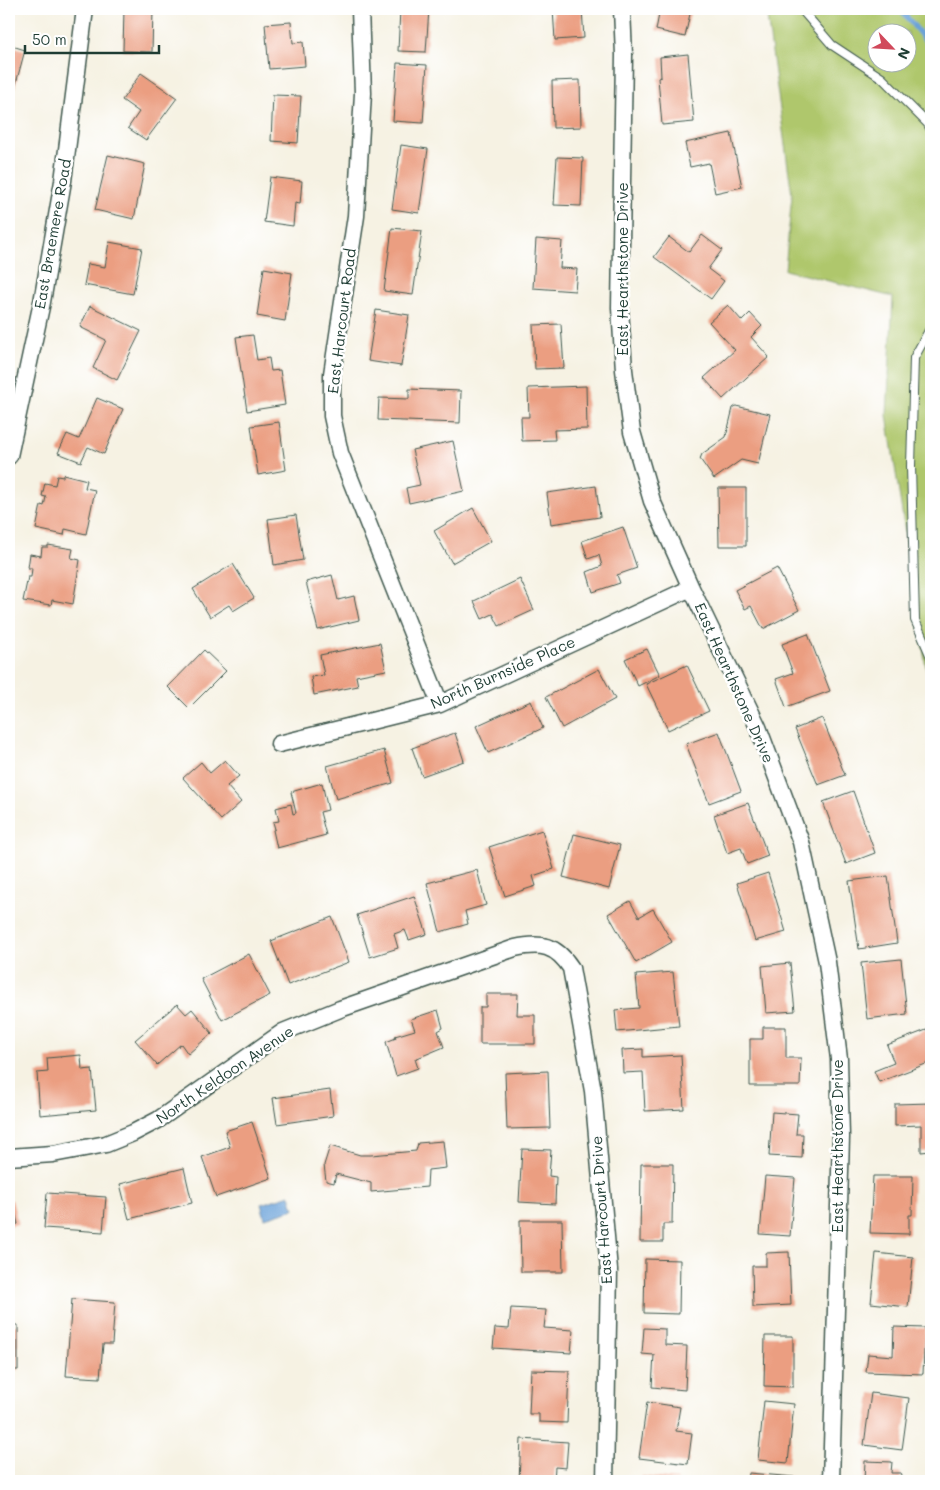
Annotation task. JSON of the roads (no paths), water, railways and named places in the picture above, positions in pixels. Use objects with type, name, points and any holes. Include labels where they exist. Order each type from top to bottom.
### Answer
[{"type":"street","name":"East Braemere Road","points":[[9,456],[42,302],[63,180],[85,9]]},
{"type":"street","name":"East Harcourt Road","points":[[360,9],[363,93],[356,216],[332,374],[332,416],[340,453],[440,704]]},
{"type":"street","name":"East Hearthstone Drive","points":[[622,9],[624,55],[620,308],[624,370],[632,432],[652,501],[691,588],[758,727],[801,842],[827,962],[839,1059],[841,1137],[831,1481]]},
{"type":"street","name":"North Burnside Place","points":[[279,744],[440,704],[691,588]]},
{"type":"street","name":"North Keldoon Avenue","points":[[9,1157],[53,1154],[106,1144],[158,1120],[283,1032],[340,1009],[515,948],[532,944],[552,948]]},
{"type":"street","name":"East Harcourt Drive","points":[[552,948],[563,956],[571,968],[594,1101],[609,1270],[605,1481]]},
{"type":"lane","points":[[801,9],[832,45],[882,78],[928,124],[931,130]]},
{"type":"lane","points":[[931,327],[914,358],[911,466],[915,620],[931,657]]},
{"type":"water","points":[[290,1195],[294,1209],[265,1218],[261,1204]]},
{"type":"waterway","points":[[900,9],[931,47]]}]
